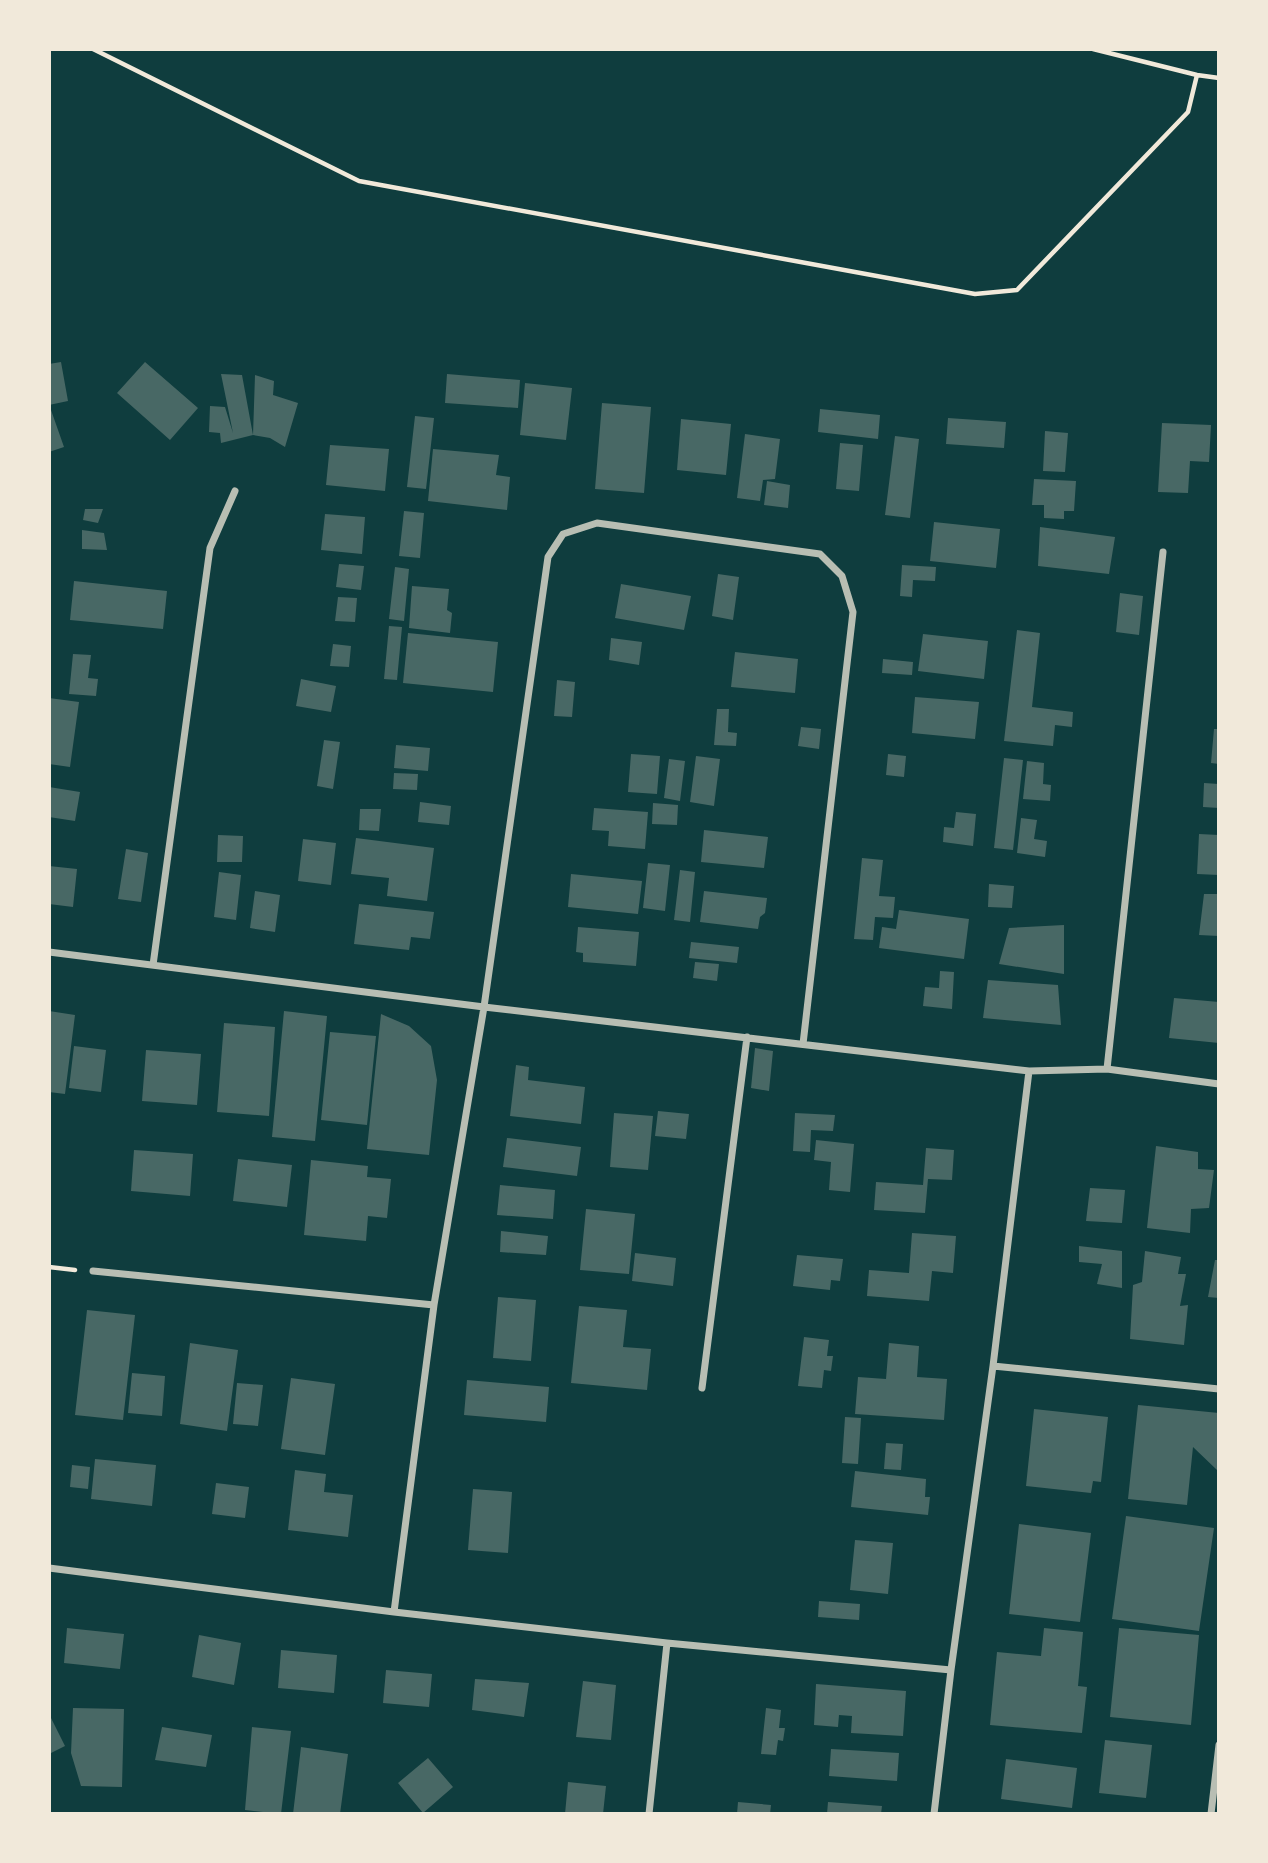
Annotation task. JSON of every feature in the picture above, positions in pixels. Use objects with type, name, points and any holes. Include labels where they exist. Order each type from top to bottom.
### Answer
[{"type":"street","points":[[153,965],[210,548],[235,491]]},
{"type":"street","points":[[394,1612],[434,1306],[484,1007],[548,557],[563,534],[597,523],[820,554],[842,576],[853,612],[803,1044]]},
{"type":"street","points":[[1107,1069],[1164,552]]},
{"type":"street","points":[[49,953],[1029,1071],[1107,1069],[1219,1084]]},
{"type":"street","points":[[702,1388],[747,1037]]},
{"type":"street","points":[[934,1814],[1029,1071]]},
{"type":"street","points":[[93,1272],[434,1306]]},
{"type":"street","points":[[993,1366],[1219,1389]]},
{"type":"street","points":[[49,1568],[394,1612],[667,1643],[951,1670]]},
{"type":"street","points":[[649,1814],[667,1643]]},
{"type":"street","points":[[1211,1814],[1219,1745]]},
{"type":"path","points":[[93,49],[359,181],[975,294],[1017,290],[1188,113],[1196,75]]},
{"type":"path","points":[[1093,49],[1196,75],[1219,78]]},
{"type":"building","points":[[61,362],[68,401],[49,405],[49,364]]},
{"type":"building","points":[[145,362],[198,408],[170,440],[117,393]]},
{"type":"building","points":[[221,374],[242,375],[253,435],[221,443],[220,433],[209,432],[210,406],[225,407],[233,433]]},
{"type":"building","points":[[447,374],[520,380],[518,408],[445,403]]},
{"type":"building","points":[[255,375],[274,381],[273,395],[298,403],[285,447],[270,438],[253,435]]},
{"type":"building","points":[[525,383],[572,388],[566,440],[520,435]]},
{"type":"building","points":[[602,403],[651,407],[644,493],[595,489]]},
{"type":"building","points":[[820,409],[880,415],[878,439],[818,432]]},
{"type":"building","points":[[51,410],[64,447],[49,452],[49,411]]},
{"type":"building","points":[[415,416],[434,418],[426,489],[407,487]]},
{"type":"building","points":[[948,418],[1006,422],[1004,448],[946,444]]},
{"type":"building","points":[[681,419],[731,424],[726,475],[677,470]]},
{"type":"building","points":[[1162,423],[1211,425],[1209,462],[1190,461],[1188,493],[1158,492]]},
{"type":"building","points":[[1045,431],[1068,433],[1065,472],[1043,471]]},
{"type":"building","points":[[745,434],[780,439],[775,479],[763,480],[760,501],[737,498]]},
{"type":"building","points":[[895,436],[919,439],[910,518],[885,515]]},
{"type":"building","points":[[840,443],[863,445],[859,491],[836,489]]},
{"type":"building","points":[[330,445],[389,449],[385,491],[326,485]]},
{"type":"building","points":[[433,449],[499,455],[496,475],[510,477],[507,510],[428,501]]},
{"type":"building","points":[[1034,479],[1076,481],[1074,511],[1064,511],[1064,519],[1044,518],[1044,505],[1032,505]]},
{"type":"building","points":[[767,481],[790,485],[788,508],[764,505]]},
{"type":"building","points":[[85,509],[103,509],[98,523],[83,520]]},
{"type":"building","points":[[404,511],[424,513],[420,558],[399,556]]},
{"type":"building","points":[[325,514],[365,517],[362,554],[321,550]]},
{"type":"building","points":[[934,522],[1000,529],[996,568],[930,561]]},
{"type":"building","points":[[1040,527],[1115,537],[1109,574],[1038,566]]},
{"type":"building","points":[[82,530],[104,533],[107,550],[82,549]]},
{"type":"building","points":[[339,564],[364,566],[361,590],[336,587]]},
{"type":"building","points":[[902,565],[936,567],[935,581],[913,580],[912,597],[900,596]]},
{"type":"building","points":[[395,567],[409,569],[404,621],[389,619]]},
{"type":"building","points":[[718,574],[739,577],[733,620],[712,616]]},
{"type":"building","points":[[74,581],[167,591],[163,629],[70,620]]},
{"type":"building","points":[[621,584],[691,596],[684,630],[615,618]]},
{"type":"building","points":[[412,586],[449,589],[447,610],[452,613],[450,633],[409,628]]},
{"type":"building","points":[[1120,593],[1143,596],[1139,635],[1116,632]]},
{"type":"building","points":[[338,597],[357,598],[355,622],[335,621]]},
{"type":"building","points":[[389,626],[402,627],[397,680],[384,679]]},
{"type":"building","points":[[1017,630],[1040,633],[1032,707],[1073,712],[1072,727],[1055,725],[1053,746],[1004,741]]},
{"type":"building","points":[[408,633],[498,642],[493,692],[403,683]]},
{"type":"building","points":[[923,634],[988,641],[984,679],[918,671]]},
{"type":"building","points":[[611,638],[642,642],[639,665],[609,660]]},
{"type":"building","points":[[333,644],[351,646],[349,667],[330,666]]},
{"type":"building","points":[[735,652],[798,659],[795,693],[731,687]]},
{"type":"building","points":[[73,654],[91,655],[88,678],[98,679],[96,696],[69,694]]},
{"type":"building","points":[[883,659],[913,662],[912,675],[882,673]]},
{"type":"building","points":[[301,679],[336,686],[331,712],[296,706]]},
{"type":"building","points":[[557,680],[575,682],[572,717],[554,716]]},
{"type":"building","points":[[915,697],[979,702],[975,739],[912,733]]},
{"type":"building","points":[[49,698],[79,702],[70,767],[49,764]]},
{"type":"building","points":[[717,709],[729,709],[728,732],[737,733],[736,746],[714,745]]},
{"type":"building","points":[[801,727],[821,729],[819,749],[798,746]]},
{"type":"building","points":[[1214,729],[1219,729],[1219,764],[1211,763]]},
{"type":"building","points":[[324,740],[340,742],[333,789],[317,786]]},
{"type":"building","points":[[396,745],[430,748],[428,771],[394,768]]},
{"type":"building","points":[[631,754],[660,756],[657,794],[628,792]]},
{"type":"building","points":[[888,754],[906,756],[904,777],[886,775]]},
{"type":"building","points":[[696,756],[720,759],[714,806],[690,802]]},
{"type":"building","points":[[1004,758],[1023,760],[1013,850],[994,848]]},
{"type":"building","points":[[669,759],[685,761],[680,801],[664,798]]},
{"type":"building","points":[[1027,761],[1044,763],[1043,784],[1051,785],[1050,801],[1023,799]]},
{"type":"building","points":[[394,773],[418,774],[417,790],[393,789]]},
{"type":"building","points":[[1204,783],[1219,784],[1219,808],[1203,807]]},
{"type":"building","points":[[49,787],[80,792],[75,821],[49,817]]},
{"type":"building","points":[[420,802],[451,806],[449,825],[418,822]]},
{"type":"building","points":[[653,803],[678,805],[677,825],[652,824]]},
{"type":"building","points":[[594,808],[648,812],[645,849],[608,846],[609,831],[592,830]]},
{"type":"building","points":[[360,809],[381,809],[379,831],[359,830]]},
{"type":"building","points":[[956,812],[976,814],[973,846],[943,842],[944,827],[954,828]]},
{"type":"building","points":[[1021,818],[1037,820],[1034,839],[1047,841],[1045,857],[1017,853]]},
{"type":"building","points":[[704,830],[768,837],[764,868],[701,862]]},
{"type":"building","points":[[1199,834],[1219,835],[1219,875],[1197,874]]},
{"type":"building","points":[[218,835],[243,836],[242,862],[217,862]]},
{"type":"building","points":[[356,838],[434,848],[427,901],[387,896],[389,878],[351,874]]},
{"type":"building","points":[[303,839],[336,843],[331,885],[298,881]]},
{"type":"building","points":[[126,849],[148,853],[141,902],[118,899]]},
{"type":"building","points":[[862,858],[883,860],[879,896],[895,897],[893,918],[875,917],[873,940],[854,939]]},
{"type":"building","points":[[648,863],[670,865],[665,911],[643,908]]},
{"type":"building","points":[[49,866],[77,869],[73,907],[49,904]]},
{"type":"building","points":[[680,870],[695,872],[690,922],[674,920]]},
{"type":"building","points":[[219,872],[241,875],[236,920],[214,917]]},
{"type":"building","points":[[571,874],[642,881],[638,914],[568,907]]},
{"type":"building","points":[[989,884],[1014,886],[1012,908],[988,907]]},
{"type":"building","points":[[255,891],[280,895],[275,932],[250,928]]},
{"type":"building","points":[[704,891],[767,898],[765,913],[760,917],[758,929],[700,922]]},
{"type":"building","points":[[1204,894],[1219,894],[1219,936],[1199,935]]},
{"type":"building","points":[[359,904],[434,912],[430,939],[411,937],[409,950],[354,944]]},
{"type":"building","points":[[899,910],[969,919],[964,959],[879,948],[882,927],[896,929]]},
{"type":"building","points":[[1064,925],[1064,974],[999,964],[1009,928]]},
{"type":"building","points":[[578,927],[639,932],[636,966],[583,962],[583,953],[576,952]]},
{"type":"building","points":[[691,942],[739,947],[737,963],[689,958]]},
{"type":"building","points":[[695,962],[719,964],[717,981],[693,978]]},
{"type":"building","points":[[940,971],[954,972],[952,1009],[923,1006],[925,987],[939,988]]},
{"type":"building","points":[[988,980],[1058,985],[1061,1025],[983,1018]]},
{"type":"building","points":[[1174,998],[1219,1002],[1219,1043],[1169,1038]]},
{"type":"building","points":[[49,1011],[75,1015],[65,1094],[49,1092]]},
{"type":"building","points":[[284,1011],[327,1016],[315,1141],[272,1137]]},
{"type":"building","points":[[381,1014],[409,1026],[431,1046],[437,1080],[429,1155],[367,1149]]},
{"type":"building","points":[[224,1023],[275,1027],[269,1116],[217,1112]]},
{"type":"building","points":[[330,1032],[376,1036],[367,1125],[321,1120]]},
{"type":"building","points":[[74,1046],[106,1050],[101,1092],[69,1088]]},
{"type":"building","points":[[755,1048],[773,1051],[769,1091],[751,1088]]},
{"type":"building","points":[[146,1050],[201,1054],[197,1105],[142,1101]]},
{"type":"building","points":[[516,1065],[529,1067],[528,1080],[585,1087],[581,1124],[510,1116]]},
{"type":"building","points":[[658,1111],[689,1114],[686,1139],[655,1136]]},
{"type":"building","points":[[614,1113],[653,1116],[648,1170],[610,1167]]},
{"type":"building","points":[[795,1113],[835,1115],[833,1131],[811,1130],[810,1152],[793,1151]]},
{"type":"building","points":[[507,1138],[581,1147],[577,1176],[503,1167]]},
{"type":"building","points":[[816,1140],[854,1144],[850,1192],[829,1190],[831,1162],[814,1160]]},
{"type":"building","points":[[1156,1146],[1198,1152],[1198,1169],[1214,1170],[1209,1208],[1191,1209],[1190,1233],[1147,1228]]},
{"type":"building","points":[[926,1148],[954,1150],[952,1180],[928,1179],[925,1213],[874,1210],[876,1182],[923,1185]]},
{"type":"building","points":[[134,1150],[193,1154],[190,1196],[131,1191]]},
{"type":"building","points":[[238,1159],[292,1165],[287,1207],[233,1201]]},
{"type":"building","points":[[311,1160],[368,1166],[367,1177],[391,1179],[387,1218],[368,1216],[366,1241],[304,1235]]},
{"type":"building","points":[[500,1185],[555,1190],[553,1219],[497,1215]]},
{"type":"building","points":[[1090,1188],[1125,1190],[1122,1223],[1086,1221]]},
{"type":"building","points":[[586,1209],[635,1214],[629,1274],[580,1270]]},
{"type":"building","points":[[501,1231],[548,1236],[546,1255],[500,1252]]},
{"type":"building","points":[[912,1233],[956,1236],[953,1273],[932,1271],[929,1301],[867,1296],[869,1270],[909,1273]]},
{"type":"building","points":[[1079,1246],[1122,1251],[1122,1288],[1097,1284],[1102,1264],[1079,1262]]},
{"type":"building","points":[[1145,1251],[1181,1257],[1178,1274],[1186,1274],[1180,1306],[1188,1305],[1184,1345],[1130,1339],[1133,1285],[1142,1282]]},
{"type":"building","points":[[635,1253],[676,1258],[673,1286],[632,1281]]},
{"type":"building","points":[[797,1255],[843,1259],[840,1281],[831,1280],[830,1290],[793,1286]]},
{"type":"building","points":[[1215,1260],[1219,1260],[1219,1298],[1208,1297]]},
{"type":"building","points":[[498,1297],[536,1300],[531,1361],[493,1358]]},
{"type":"building","points":[[579,1306],[627,1310],[623,1347],[651,1349],[647,1390],[571,1383]]},
{"type":"building","points":[[87,1310],[135,1315],[123,1420],[75,1415]]},
{"type":"building","points":[[804,1337],[829,1340],[827,1356],[833,1356],[831,1371],[824,1370],[822,1388],[798,1386]]},
{"type":"building","points":[[190,1343],[238,1350],[227,1431],[180,1424]]},
{"type":"building","points":[[889,1343],[919,1346],[917,1377],[947,1379],[944,1420],[855,1414],[858,1377],[886,1379]]},
{"type":"building","points":[[132,1373],[165,1376],[162,1416],[128,1413]]},
{"type":"building","points":[[291,1378],[335,1384],[325,1455],[281,1449]]},
{"type":"building","points":[[467,1380],[549,1387],[546,1422],[464,1415]]},
{"type":"building","points":[[237,1383],[263,1385],[258,1426],[233,1424]]},
{"type":"building","points":[[1138,1405],[1219,1413],[1219,1469],[1193,1447],[1187,1505],[1128,1499]]},
{"type":"building","points":[[1034,1409],[1108,1417],[1101,1482],[1093,1481],[1091,1493],[1026,1486]]},
{"type":"building","points":[[845,1417],[861,1418],[858,1464],[842,1463]]},
{"type":"building","points":[[886,1443],[903,1444],[901,1470],[884,1469]]},
{"type":"building","points":[[95,1459],[156,1465],[152,1506],[91,1499]]},
{"type":"building","points":[[72,1465],[90,1467],[88,1489],[70,1487]]},
{"type":"building","points":[[295,1470],[326,1474],[324,1492],[353,1495],[348,1537],[288,1530]]},
{"type":"building","points":[[855,1471],[926,1479],[925,1497],[930,1497],[928,1515],[851,1507]]},
{"type":"building","points":[[216,1483],[249,1487],[245,1518],[212,1514]]},
{"type":"building","points":[[473,1489],[512,1492],[508,1553],[468,1550]]},
{"type":"building","points":[[1126,1516],[1214,1528],[1199,1631],[1112,1619]]},
{"type":"building","points":[[1019,1524],[1091,1533],[1080,1622],[1009,1614]]},
{"type":"building","points":[[855,1540],[893,1543],[888,1594],[850,1590]]},
{"type":"building","points":[[819,1601],[860,1604],[859,1620],[818,1617]]},
{"type":"building","points":[[67,1628],[124,1634],[120,1669],[64,1663]]},
{"type":"building","points":[[1044,1628],[1083,1632],[1078,1686],[1087,1687],[1082,1733],[990,1725],[997,1652],[1041,1656]]},
{"type":"building","points":[[1119,1628],[1199,1635],[1191,1725],[1110,1717]]},
{"type":"building","points":[[199,1635],[241,1643],[234,1685],[192,1677]]},
{"type":"building","points":[[281,1650],[337,1655],[334,1693],[278,1688]]},
{"type":"building","points":[[386,1670],[432,1674],[429,1707],[383,1703]]},
{"type":"building","points":[[475,1679],[529,1683],[524,1717],[472,1710]]},
{"type":"building","points":[[583,1681],[616,1685],[611,1740],[576,1737]]},
{"type":"building","points":[[816,1684],[906,1691],[903,1736],[851,1733],[852,1716],[839,1715],[838,1727],[814,1725]]},
{"type":"building","points":[[73,1708],[124,1709],[122,1787],[81,1786],[71,1753]]},
{"type":"building","points":[[766,1708],[781,1710],[779,1728],[785,1728],[783,1741],[778,1740],[776,1755],[761,1754]]},
{"type":"building","points":[[49,1714],[65,1746],[49,1754]]},
{"type":"building","points":[[162,1727],[212,1735],[206,1767],[155,1760]]},
{"type":"building","points":[[252,1727],[291,1731],[281,1814],[245,1810]]},
{"type":"building","points":[[1105,1740],[1152,1745],[1146,1798],[1099,1793]]},
{"type":"building","points":[[301,1747],[348,1754],[340,1814],[293,1814]]},
{"type":"building","points":[[831,1749],[899,1753],[897,1781],[829,1776]]},
{"type":"building","points":[[428,1758],[453,1787],[423,1813],[398,1783]]},
{"type":"building","points":[[1006,1759],[1077,1768],[1072,1808],[1001,1799]]},
{"type":"building","points":[[568,1782],[606,1786],[603,1814],[565,1814]]},
{"type":"building","points":[[738,1802],[771,1805],[770,1814],[737,1814]]},
{"type":"building","points":[[828,1802],[882,1806],[881,1814],[827,1814]]}]
